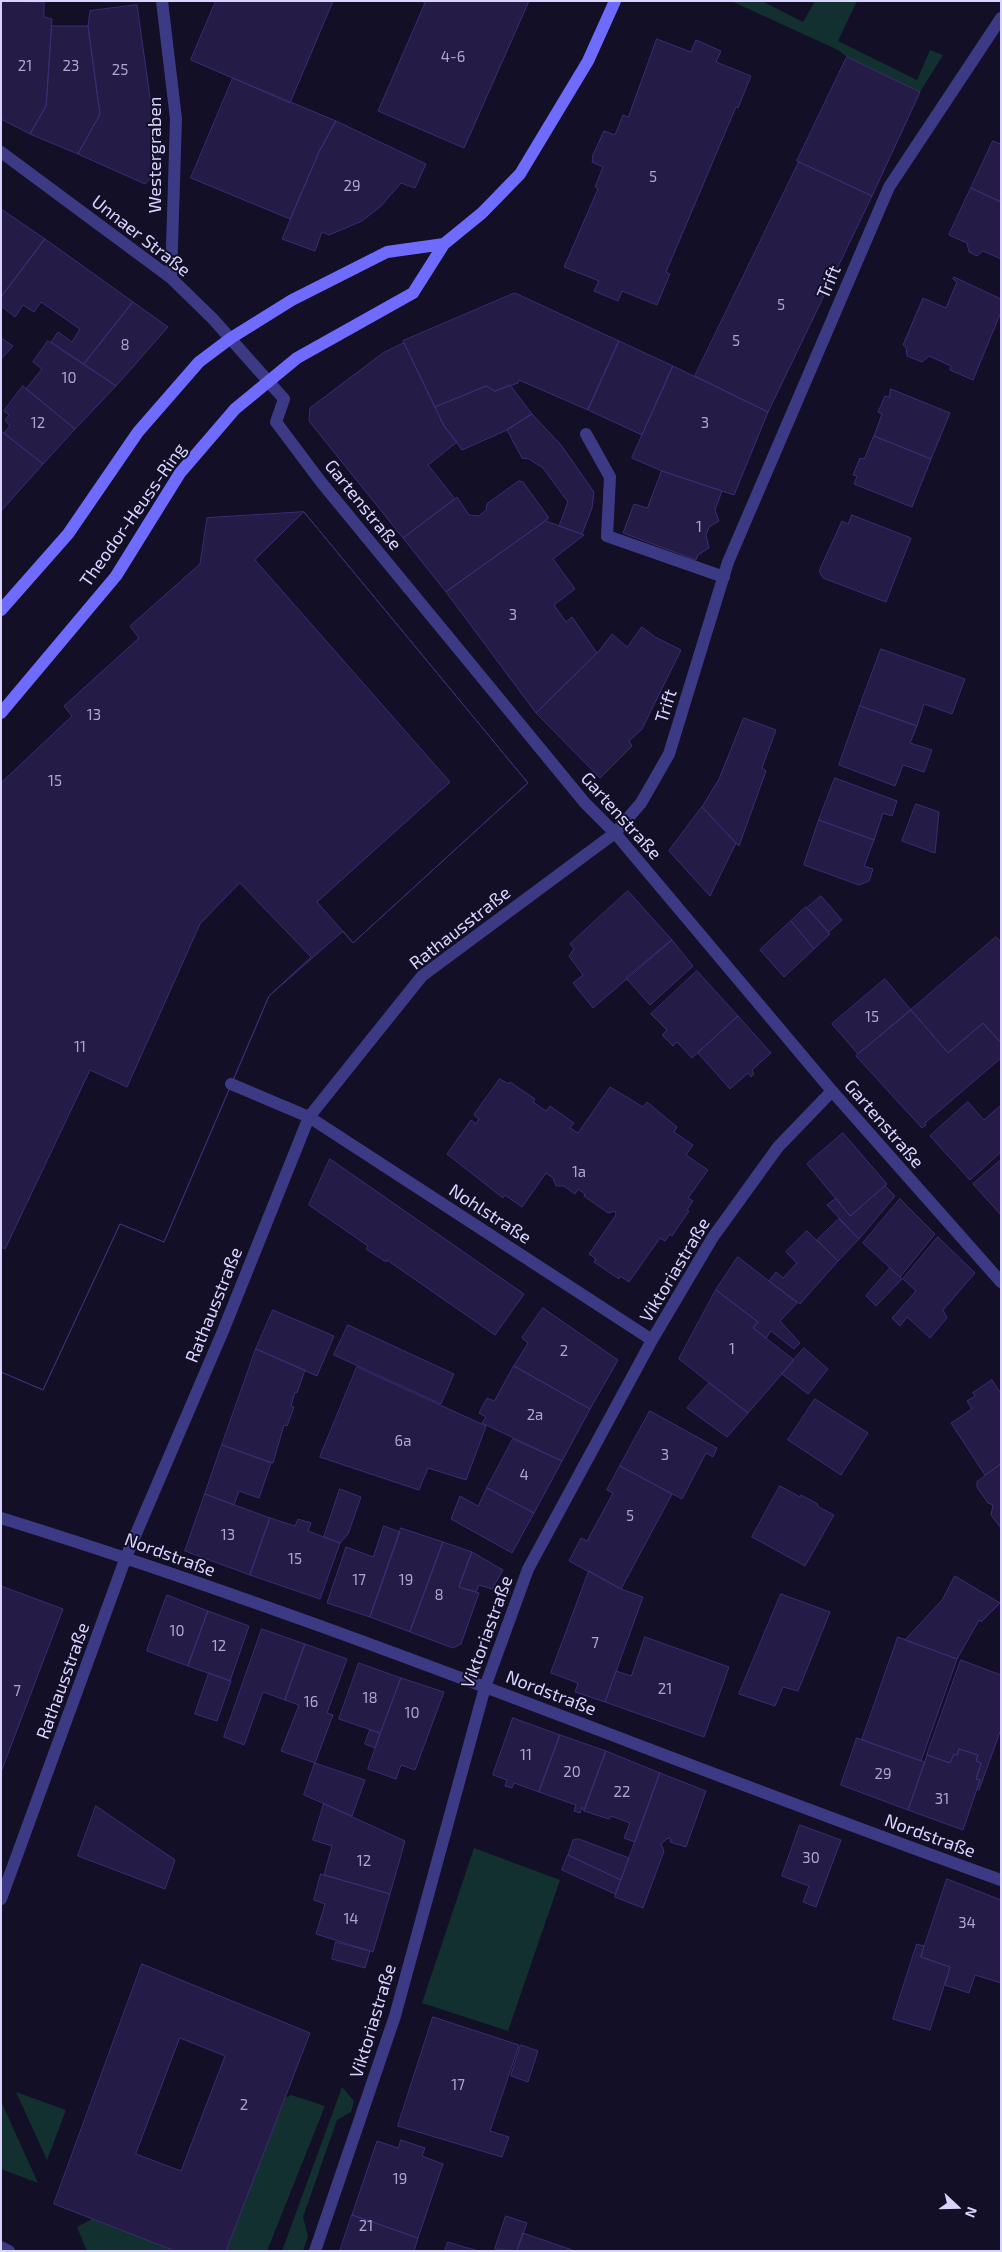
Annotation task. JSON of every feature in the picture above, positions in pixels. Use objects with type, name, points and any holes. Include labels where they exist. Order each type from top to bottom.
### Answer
[{"type":"main road","name":"Theodor-Heuss-Ring","points":[[1,713],[116,576],[180,473],[235,409],[297,358],[413,293],[444,244],[482,213],[520,174],[588,61],[615,1]]},
{"type":"main road","points":[[1,610],[68,534],[138,432],[199,362],[230,338],[292,300],[387,252],[444,244]]},
{"type":"street","name":"Westergraben","points":[[162,1],[176,119],[171,278]]},
{"type":"street","name":"Trift","points":[[614,833],[641,803],[669,754],[732,554],[888,187],[1001,18]]},
{"type":"street","name":"Unnaer Straße","points":[[3,157],[171,278],[250,359]]},
{"type":"street","name":"Gartenstraße","points":[[250,359],[284,398],[276,422],[321,482],[585,803],[614,833],[832,1091],[1001,1282]]},
{"type":"street","points":[[586,434],[610,477],[607,536],[724,577]]},
{"type":"street","name":"Rathausstraße","points":[[1,1899],[126,1557],[223,1331],[309,1117],[422,976],[614,833]]},
{"type":"street","name":"Nohlstraße","points":[[232,1084],[309,1117],[652,1340]]},
{"type":"street","name":"Viktoriastraße","points":[[315,2251],[395,2016],[485,1687],[528,1569],[652,1340],[713,1237],[778,1147],[832,1091]]},
{"type":"street","name":"Nordstraße","points":[[1,1518],[126,1557],[485,1687],[1001,1880]]},
{"type":"street","points":[[1,2247],[9,2251]]},
{"type":"green space","points":[[731,1],[762,1],[803,22],[815,1],[857,1],[838,41],[917,80],[930,50],[943,55],[920,92],[847,57],[838,50]]},
{"type":"green space","points":[[474,1848],[560,1880],[508,2031],[422,2003]]},
{"type":"green space","points":[[342,2087],[354,2101],[351,2112],[337,2120],[303,2217],[308,2236],[303,2251],[282,2251]]},
{"type":"green space","points":[[16,2092],[66,2110],[47,2160]]},
{"type":"green space","points":[[291,2095],[325,2106],[267,2251],[226,2251],[285,2098]]},
{"type":"green space","points":[[1,2101],[38,2183],[1,2169]]},
{"type":"green space","points":[[92,2219],[175,2251],[89,2251],[86,2249],[77,2227]]},
{"type":"building","points":[[1,1],[44,2],[44,17],[52,19],[46,106],[30,134],[1,119]]},
{"type":"building","points":[[216,1],[333,1],[290,103],[191,60]]},
{"type":"building","points":[[422,1],[529,1],[464,148],[378,111],[425,3]]},
{"type":"building","points":[[137,5],[160,168],[145,184],[78,154],[100,114],[88,26],[90,11]]},
{"type":"building","points":[[52,26],[88,26],[100,114],[78,154],[30,134],[46,106]]},
{"type":"building","points":[[657,39],[691,52],[696,40],[721,51],[716,62],[751,76],[666,272],[670,274],[657,305],[622,291],[618,301],[594,291],[599,281],[564,267],[598,189],[595,187],[603,167],[592,162],[592,157],[604,131],[615,135],[623,115],[628,117]]},
{"type":"building","points":[[847,57],[920,92],[872,196],[797,161]]},
{"type":"building","points":[[233,78],[336,121],[319,152],[290,219],[191,178]]},
{"type":"building","points":[[336,121],[426,164],[415,188],[401,183],[381,206],[362,221],[329,235],[322,232],[315,251],[282,239],[319,152]]},
{"type":"building","points":[[993,141],[1001,144],[1001,202],[971,188]]},
{"type":"building","points":[[799,162],[872,196],[768,412],[695,376]]},
{"type":"building","points":[[971,188],[1001,202],[1001,259],[983,251],[977,256],[969,252],[967,243],[949,235]]},
{"type":"building","points":[[1,209],[45,239],[2,296],[1,295]]},
{"type":"building","points":[[45,239],[133,302],[84,364],[51,342],[58,332],[72,342],[80,329],[41,302],[34,312],[23,305],[15,317],[1,306],[1,297]]},
{"type":"building","points":[[954,277],[1001,299],[1001,312],[973,380],[950,370],[951,366],[929,356],[922,362],[907,356],[906,347],[903,345],[923,298],[946,308],[957,282],[953,279]]},
{"type":"building","points":[[515,293],[619,341],[588,410],[519,380],[518,383],[495,391],[486,386],[435,407],[403,341]]},
{"type":"building","points":[[133,302],[168,327],[116,386],[84,364]]},
{"type":"building","points":[[1,338],[13,346],[1,359]]},
{"type":"building","points":[[48,341],[116,386],[75,429],[26,389],[42,369],[33,362]]},
{"type":"building","points":[[619,341],[673,366],[642,435],[588,410]]},
{"type":"building","points":[[404,343],[444,426],[457,442],[428,465],[455,499],[403,538],[309,421],[310,408],[383,353]]},
{"type":"building","points":[[673,366],[768,412],[734,495],[662,471],[632,458]]},
{"type":"building","points":[[510,385],[532,414],[507,430],[462,450],[444,426],[435,407],[486,386],[495,391]]},
{"type":"building","points":[[23,386],[75,429],[43,464],[4,433],[10,426],[5,420],[9,415],[4,411]]},
{"type":"building","points":[[891,389],[950,413],[931,459],[874,436],[882,414],[878,412],[885,396],[889,397]]},
{"type":"building","points":[[532,414],[561,445],[594,492],[592,508],[582,534],[559,526],[568,502],[543,468],[529,459],[522,458],[507,430]]},
{"type":"building","points":[[1,431],[43,464],[1,511]]},
{"type":"building","points":[[874,436],[931,459],[912,507],[854,484],[857,476],[853,475],[860,458],[864,459]]},
{"type":"building","points":[[662,471],[722,491],[715,510],[719,521],[709,527],[706,535],[709,548],[698,555],[696,560],[623,533],[634,504],[647,508]]},
{"type":"building","points":[[519,481],[523,482],[549,518],[446,592],[403,538],[457,497],[469,515],[479,516],[486,510],[487,504]]},
{"type":"building","points":[[304,512],[528,783],[353,943],[343,931],[269,996],[164,1242],[120,1224],[43,1390],[1,1372],[1,783],[72,716],[64,706],[139,638],[130,626],[200,564],[207,518]]},
{"type":"building","points":[[304,512],[528,783],[353,943],[317,902],[450,782],[255,560]]},
{"type":"building","points":[[852,515],[911,538],[886,602],[823,578],[819,571],[842,521],[848,524]]},
{"type":"building","points":[[546,521],[584,535],[553,559],[575,589],[554,605],[566,622],[572,617],[597,653],[536,713],[446,592]]},
{"type":"building","points":[[642,627],[655,637],[681,650],[642,729],[629,741],[632,746],[600,778],[536,713],[599,651],[612,634],[627,647]]},
{"type":"building","points":[[881,649],[965,679],[952,714],[924,704],[917,726],[860,706]]},
{"type":"building","points":[[860,706],[917,726],[910,743],[932,750],[924,772],[903,765],[895,786],[839,765]]},
{"type":"building","points":[[744,718],[776,730],[762,768],[766,771],[739,846],[702,807],[719,779]]},
{"type":"building","points":[[835,778],[897,801],[892,816],[883,813],[874,840],[819,820]]},
{"type":"building","points":[[916,804],[939,812],[935,853],[902,841]]},
{"type":"building","points":[[702,807],[736,843],[710,896],[669,851]]},
{"type":"building","points":[[819,820],[874,840],[864,866],[873,869],[869,881],[859,885],[804,865]]},
{"type":"building","points":[[240,883],[311,957],[269,996],[164,1242],[120,1224],[43,1390],[1,1372],[1,1247],[5,1249],[90,1070],[127,1087],[200,924]]},
{"type":"building","points":[[628,891],[672,940],[593,1008],[573,983],[583,975],[569,956],[574,949],[570,944]]},
{"type":"building","points":[[821,896],[842,920],[829,932],[807,908]]},
{"type":"building","points":[[806,907],[830,934],[814,949],[791,921]]},
{"type":"building","points":[[791,921],[814,949],[784,977],[760,950]]},
{"type":"building","points":[[996,937],[1001,942],[1001,1043],[983,1023],[948,1053],[911,1010]]},
{"type":"building","points":[[672,940],[693,966],[650,1005],[626,978]]},
{"type":"building","points":[[697,971],[738,1016],[692,1058],[677,1042],[673,1046],[662,1035],[667,1030],[651,1014]]},
{"type":"building","points":[[885,979],[911,1010],[858,1054],[832,1024]]},
{"type":"building","points":[[911,1010],[948,1053],[983,1023],[1001,1043],[1001,1058],[925,1123],[926,1125],[922,1128],[856,1056]]},
{"type":"building","points":[[738,1016],[771,1053],[752,1070],[754,1074],[751,1077],[748,1073],[730,1089],[698,1053]]},
{"type":"building","points":[[500,1079],[509,1084],[510,1082],[535,1099],[533,1102],[546,1111],[550,1106],[574,1123],[570,1128],[578,1133],[610,1087],[643,1107],[647,1102],[677,1127],[674,1132],[693,1145],[686,1155],[708,1170],[688,1198],[693,1201],[687,1210],[689,1211],[672,1236],[670,1234],[665,1241],[660,1238],[629,1282],[620,1276],[619,1279],[594,1262],[596,1259],[589,1254],[616,1215],[615,1211],[608,1213],[584,1196],[585,1194],[578,1189],[575,1194],[564,1186],[556,1186],[553,1178],[546,1173],[522,1207],[505,1195],[503,1198],[447,1154],[471,1120],[476,1124],[479,1119],[474,1115]]},
{"type":"building","points":[[968,1102],[984,1120],[1001,1105],[1001,1152],[970,1180],[930,1136]]},
{"type":"building","points":[[843,1133],[887,1184],[850,1216],[807,1164]]},
{"type":"building","points":[[330,1159],[524,1294],[495,1335],[387,1260],[386,1262],[366,1249],[368,1246],[309,1205]]},
{"type":"building","points":[[1001,1160],[1001,1215],[973,1184]]},
{"type":"building","points":[[885,1186],[895,1196],[859,1239],[827,1205],[836,1198],[850,1216]]},
{"type":"building","points":[[900,1199],[935,1234],[900,1277],[863,1243]]},
{"type":"building","points":[[839,1219],[859,1239],[838,1261],[817,1240]]},
{"type":"building","points":[[807,1231],[838,1261],[800,1304],[769,1281],[776,1272],[783,1278],[797,1263],[786,1252]]},
{"type":"building","points":[[938,1237],[975,1273],[943,1310],[947,1318],[930,1338],[907,1317],[900,1326],[892,1318],[916,1291],[903,1279]]},
{"type":"building","points":[[738,1257],[797,1303],[780,1321],[800,1343],[794,1349],[771,1331],[766,1338],[753,1328],[758,1322],[716,1290]]},
{"type":"building","points":[[890,1268],[902,1279],[876,1306],[866,1296]]},
{"type":"building","points":[[716,1290],[758,1322],[753,1328],[794,1360],[748,1413],[679,1359]]},
{"type":"building","points":[[543,1308],[618,1360],[590,1409],[514,1366],[528,1343],[522,1338]]},
{"type":"building","points":[[273,1310],[334,1336],[317,1376],[256,1349]]},
{"type":"building","points":[[348,1325],[454,1374],[441,1404],[334,1355]]},
{"type":"building","points":[[804,1348],[828,1369],[808,1394],[782,1374]]},
{"type":"building","points":[[256,1349],[305,1370],[297,1393],[295,1392],[291,1406],[294,1407],[287,1426],[284,1425],[273,1463],[222,1445]]},
{"type":"building","points":[[514,1366],[590,1409],[562,1461],[482,1423],[486,1417],[479,1413],[487,1398],[494,1401]]},
{"type":"building","points":[[357,1367],[486,1426],[466,1480],[428,1468],[419,1490],[320,1457]]},
{"type":"building","points":[[992,1380],[999,1391],[1001,1390],[1001,1464],[985,1475],[951,1423],[972,1409],[967,1401],[975,1396],[973,1393]]},
{"type":"building","points":[[709,1383],[748,1413],[727,1437],[687,1408]]},
{"type":"building","points":[[815,1399],[868,1433],[841,1475],[788,1440]]},
{"type":"building","points":[[650,1411],[717,1448],[713,1457],[706,1453],[682,1499],[620,1466]]},
{"type":"building","points":[[513,1439],[562,1461],[534,1513],[487,1488]]},
{"type":"building","points":[[222,1445],[271,1463],[259,1498],[239,1491],[234,1505],[205,1494]]},
{"type":"building","points":[[1001,1464],[1001,1528],[991,1515],[993,1505],[988,1503],[977,1487],[977,1482]]},
{"type":"building","points":[[620,1466],[672,1494],[621,1589],[569,1561],[581,1538],[587,1541],[613,1493],[607,1490]]},
{"type":"building","points":[[780,1486],[818,1504],[817,1506],[834,1515],[805,1566],[752,1537]]},
{"type":"building","points":[[487,1488],[534,1513],[512,1553],[451,1519],[460,1496],[478,1506]]},
{"type":"building","points":[[340,1489],[361,1497],[348,1534],[340,1543],[324,1537]]},
{"type":"building","points":[[205,1494],[270,1518],[250,1575],[185,1551]]},
{"type":"building","points":[[270,1518],[295,1526],[298,1519],[311,1523],[308,1531],[340,1543],[320,1599],[250,1575]]},
{"type":"building","points":[[384,1526],[400,1532],[370,1617],[327,1603],[346,1547],[373,1557]]},
{"type":"building","points":[[401,1528],[443,1542],[410,1632],[370,1617]]},
{"type":"building","points":[[443,1542],[472,1552],[459,1587],[479,1593],[461,1644],[453,1648],[410,1632]]},
{"type":"building","points":[[472,1552],[503,1570],[492,1589],[479,1585],[476,1592],[459,1587]]},
{"type":"building","points":[[589,1571],[621,1589],[643,1597],[605,1702],[575,1692],[578,1683],[551,1673]]},
{"type":"building","points":[[955,1576],[1000,1603],[981,1622],[979,1620],[957,1659],[905,1640],[942,1600]]},
{"type":"building","points":[[1,1586],[63,1609],[1,1772]]},
{"type":"building","points":[[781,1594],[830,1612],[798,1691],[783,1687],[775,1706],[739,1694]]},
{"type":"building","points":[[167,1595],[208,1611],[188,1666],[147,1651]]},
{"type":"building","points":[[208,1611],[249,1626],[230,1681],[188,1666]]},
{"type":"building","points":[[262,1629],[305,1644],[285,1700],[263,1692],[244,1745],[224,1737]]},
{"type":"building","points":[[645,1637],[729,1667],[704,1737],[605,1702],[616,1671],[631,1676]]},
{"type":"building","points":[[898,1637],[957,1659],[921,1761],[862,1740]]},
{"type":"building","points":[[305,1644],[347,1659],[327,1713],[333,1715],[315,1763],[281,1751],[299,1705],[285,1700]]},
{"type":"building","points":[[961,1660],[1001,1675],[1001,1729],[979,1790],[977,1789],[980,1780],[976,1779],[981,1763],[976,1761],[978,1755],[959,1749],[957,1755],[954,1754],[950,1763],[927,1755]]},
{"type":"building","points":[[359,1663],[401,1678],[380,1733],[339,1719]]},
{"type":"building","points":[[209,1673],[231,1681],[217,1721],[195,1714]]},
{"type":"building","points":[[401,1678],[444,1692],[415,1770],[401,1765],[396,1779],[368,1769]]},
{"type":"building","points":[[513,1718],[560,1735],[539,1792],[514,1783],[512,1788],[505,1786],[507,1780],[493,1775]]},
{"type":"building","points":[[370,1730],[380,1733],[375,1748],[365,1744]]},
{"type":"building","points":[[560,1735],[606,1751],[584,1811],[582,1807],[580,1813],[574,1811],[576,1805],[539,1792]]},
{"type":"building","points":[[857,1738],[925,1762],[908,1810],[841,1785]]},
{"type":"building","points":[[959,1749],[978,1755],[976,1761],[981,1763],[976,1779],[980,1780],[963,1830],[908,1810],[927,1755],[950,1763],[954,1754],[957,1755]]},
{"type":"building","points":[[606,1751],[660,1773],[635,1842],[624,1838],[630,1823],[611,1816],[609,1819],[584,1811]]},
{"type":"building","points":[[315,1763],[365,1780],[352,1816],[304,1795]]},
{"type":"building","points":[[660,1773],[706,1791],[686,1847],[670,1842],[671,1839],[668,1838],[661,1844],[664,1851],[643,1908],[615,1897]]},
{"type":"building","points":[[324,1804],[405,1841],[390,1894],[324,1875],[332,1846],[313,1840]]},
{"type":"building","points":[[96,1806],[175,1860],[165,1889],[78,1856]]},
{"type":"building","points":[[800,1825],[841,1840],[816,1907],[803,1902],[809,1886],[782,1876]]},
{"type":"building","points":[[579,1839],[629,1858],[621,1880],[568,1855],[573,1840]]},
{"type":"building","points":[[568,1855],[621,1880],[615,1894],[562,1870]]},
{"type":"building","points":[[321,1874],[390,1894],[373,1952],[316,1934],[325,1904],[314,1900]]},
{"type":"building","points":[[947,1879],[1001,1900],[1001,1983],[975,1975],[969,1993],[945,1985],[950,1967],[921,1957]]},
{"type":"building","points":[[336,1942],[370,1951],[365,1968],[332,1959]]},
{"type":"building","points":[[917,1944],[924,1946],[921,1957],[950,1967],[930,2030],[893,2019]]},
{"type":"building","points":[[142,1964],[310,2033],[226,2251],[175,2251],[54,2204]],"holes":[[[180,2038],[225,2056],[181,2171],[136,2154]]]},
{"type":"building","points":[[433,2017],[519,2045],[490,2131],[509,2137],[502,2157],[398,2126]]},
{"type":"building","points":[[521,2045],[538,2051],[528,2082],[511,2076]]},
{"type":"building","points":[[401,2140],[425,2148],[422,2156],[443,2164],[418,2238],[352,2215],[377,2141],[398,2148]]},
{"type":"building","points":[[352,2215],[418,2238],[414,2251],[340,2251]]},
{"type":"building","points":[[506,2216],[527,2223],[517,2251],[495,2249]]},
{"type":"building","points":[[523,2233],[575,2251],[517,2251]]},
{"type":"building","points":[[448,2242],[464,2247],[479,2251],[445,2251]]}]
